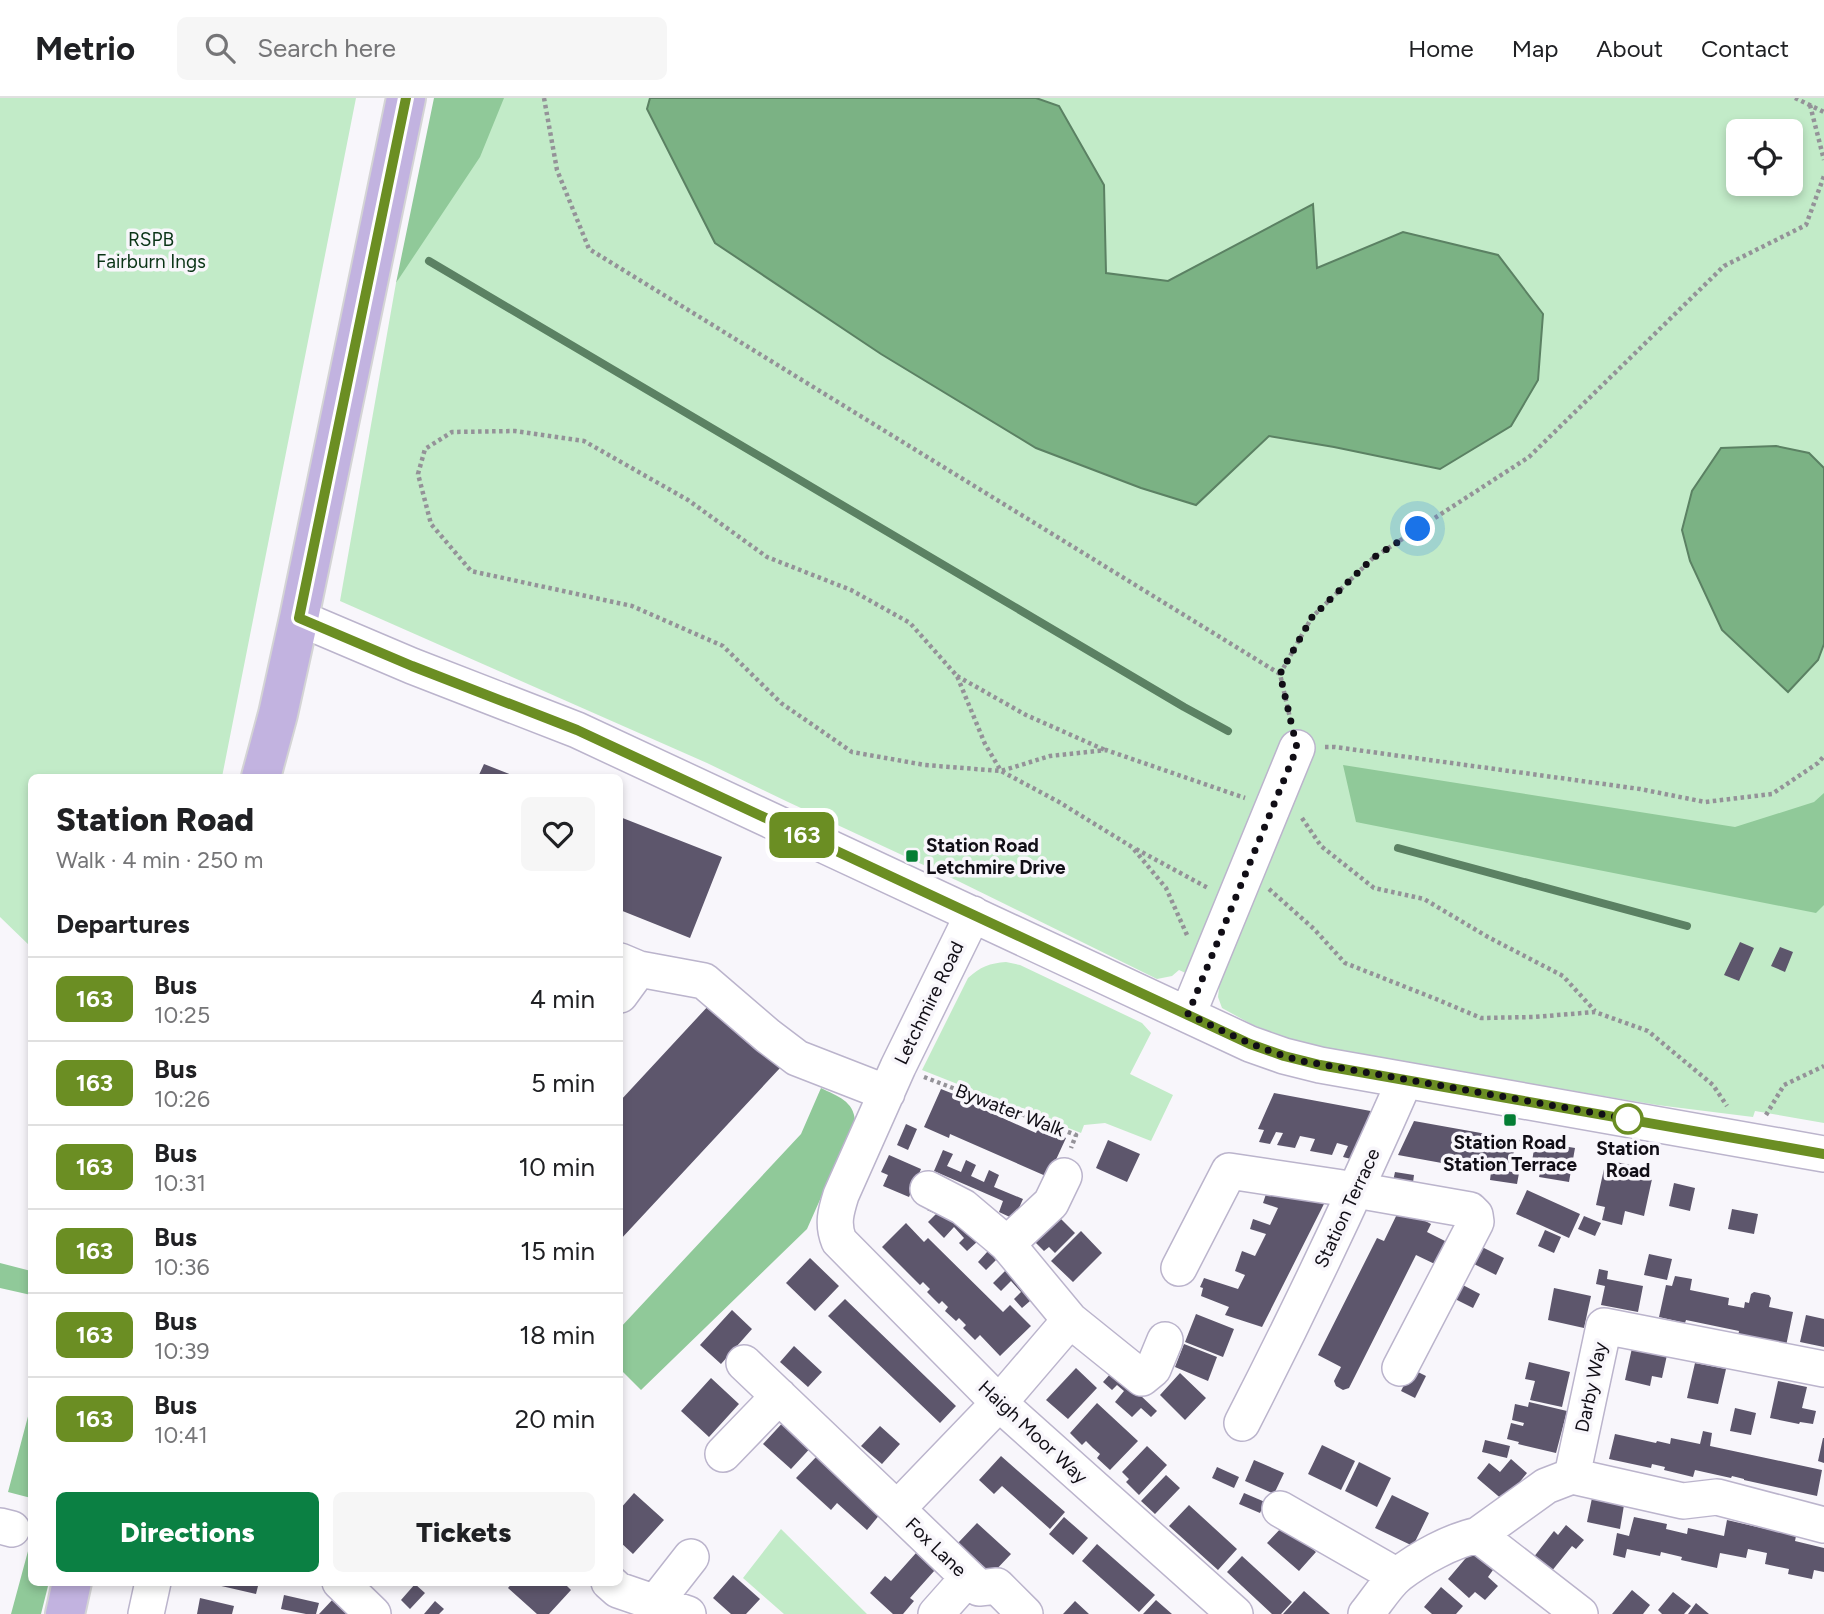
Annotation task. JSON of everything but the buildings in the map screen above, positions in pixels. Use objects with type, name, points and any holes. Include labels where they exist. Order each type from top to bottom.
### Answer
[{"type":"main road","points":[[262,774],[299,618],[406,98]]},
{"type":"main road","points":[[65,1614],[71,1586]]},
{"type":"street","points":[[299,618],[412,666],[577,730],[1250,1044],[1284,1056],[1320,1065],[1824,1154]]},
{"type":"street","points":[[1188,1014],[1292,762]]},
{"type":"street","name":"Letchmire Road","points":[[839,1241],[834,1216],[841,1195],[892,1080],[973,914]]},
{"type":"street","points":[[626,975],[704,981],[797,1058],[892,1080]]},
{"type":"street","name":"Station Terrace","points":[[1242,1423],[1287,1336],[1405,1080]]},
{"type":"street","points":[[1179,1268],[1228,1171],[1470,1210],[1476,1217],[1476,1222],[1400,1368]]},
{"type":"street","points":[[1007,1244],[1051,1203],[1064,1176]]},
{"type":"street","points":[[928,1189],[963,1207],[1007,1244],[1070,1320],[1142,1378],[1153,1369],[1165,1340]]},
{"type":"street","name":"Haigh Moor Way","points":[[839,1241],[999,1403],[1235,1614]]},
{"type":"street","name":"Fox Lane","points":[[1025,1614],[997,1587],[979,1588],[897,1509],[999,1403],[1070,1320]]},
{"type":"street","name":"Darby Way","points":[[1572,1476],[1604,1326],[1824,1369]]},
{"type":"street","points":[[744,1363],[897,1509]]},
{"type":"street","points":[[723,1454],[779,1396]]},
{"type":"street","points":[[1366,1614],[1397,1576],[1444,1546],[1478,1535],[1546,1486],[1572,1476],[1683,1501],[1717,1497],[1824,1525]]},
{"type":"street","points":[[1280,1508],[1397,1576]]},
{"type":"street","points":[[1478,1535],[1580,1614]]},
{"type":"street","points":[[655,1603],[691,1557]]},
{"type":"street","points":[[936,1614],[968,1578]]},
{"type":"street","points":[[146,1614],[152,1586]]},
{"type":"street","points":[[344,1586],[373,1614]]},
{"type":"street","points":[[614,1586],[618,1590],[688,1614]]},
{"type":"path","points":[[544,98],[557,170],[589,249],[1280,674]]},
{"type":"path","points":[[1795,98],[1824,111]]},
{"type":"path","points":[[1810,105],[1824,160]]},
{"type":"path","points":[[1595,1012],[1563,976],[1424,900],[1374,888],[1321,846],[1295,808],[1292,762],[1280,674],[1312,617],[1373,558],[1529,457],[1724,266],[1806,225],[1824,176]]},
{"type":"path","points":[[1106,750],[1050,756],[1001,771],[925,765],[852,752],[781,703],[723,646],[632,606],[471,570],[431,524],[418,474],[425,449],[452,432],[515,431],[584,441],[688,500],[767,557],[851,590],[910,623],[957,676],[1026,715],[1106,750],[1272,808]]},
{"type":"path","points":[[957,676],[985,744],[1001,771],[1059,802],[1132,847],[1240,886],[1314,929],[1345,963],[1481,1018],[1595,1012],[1648,1031],[1713,1085],[1750,1141],[1784,1085],[1824,1066]]},
{"type":"path","points":[[1292,762],[1335,747],[1640,789],[1705,802],[1772,794],[1818,763],[1824,756]]},
{"type":"path","points":[[1132,847],[1166,888],[1185,933],[1209,962]]},
{"type":"path","name":"Bywater Walk","points":[[892,1080],[1076,1135],[1066,1161],[1064,1176]]},
{"type":"green space","name":"RSPB Fairburn Ings","points":[[0,98],[356,98],[223,774],[28,774],[28,944],[0,917]]},
{"type":"green space","points":[[435,98],[1824,98],[1824,1123],[1755,1111],[1753,1117],[1657,1105],[1305,1046],[1251,1024],[1222,1008],[1218,997],[1219,988],[1179,970],[1172,976],[1157,979],[958,881],[707,763],[340,601],[396,283]]},
{"type":"green space","points":[[1006,962],[1020,965],[1142,1023],[1151,1033],[1130,1074],[1173,1095],[1151,1141],[1105,1123],[1084,1125],[1081,1133],[922,1070],[968,978],[986,966]]},
{"type":"green space","points":[[781,1529],[867,1614],[784,1614],[743,1578]]},
{"type":"shaded area","points":[[434,98],[504,98],[480,157],[396,283]]},
{"type":"shaded area","points":[[650,98],[1036,98],[1059,106],[1104,185],[1106,273],[1168,281],[1313,204],[1317,268],[1403,232],[1498,255],[1543,314],[1538,380],[1511,426],[1440,469],[1269,436],[1196,505],[1141,488],[1036,448],[881,354],[715,243],[647,109]]},
{"type":"shaded area","points":[[1776,446],[1809,453],[1824,468],[1824,644],[1818,660],[1788,692],[1722,630],[1690,561],[1682,530],[1692,491],[1721,448]]},
{"type":"shaded area","points":[[1343,765],[1735,827],[1814,802],[1824,793],[1824,905],[1816,913],[1356,822]]},
{"type":"shaded area","points":[[821,1088],[839,1097],[852,1109],[855,1121],[807,1229],[641,1390],[623,1372],[623,1325],[801,1134]]},
{"type":"shaded area","points":[[0,1263],[28,1270],[28,1294],[0,1288]]},
{"type":"shaded area","points":[[28,1416],[28,1497],[8,1492]]},
{"type":"shaded area","points":[[28,1551],[28,1586],[48,1586],[41,1614],[11,1614]]},
{"type":"waterway","points":[[429,261],[1228,731]]},
{"type":"waterway","points":[[1398,848],[1687,926]]},
{"type":"bus line","name":"163","points":[[406,98],[299,618],[412,666],[577,730],[1250,1044],[1284,1056],[1362,1073],[1824,1154]]},
{"type":"place","name":"Station Road Letchmire Drive","points":[[912,856]]},
{"type":"place","name":"Station Road","points":[[1628,1119]]},
{"type":"place","name":"Station Road Station Terrace","points":[[1510,1120]]},
{"type":"route","points":[[1418,529],[1373,558],[1312,617],[1280,674],[1297,748],[1188,1014],[1250,1044],[1302,1061],[1628,1119]]}]
